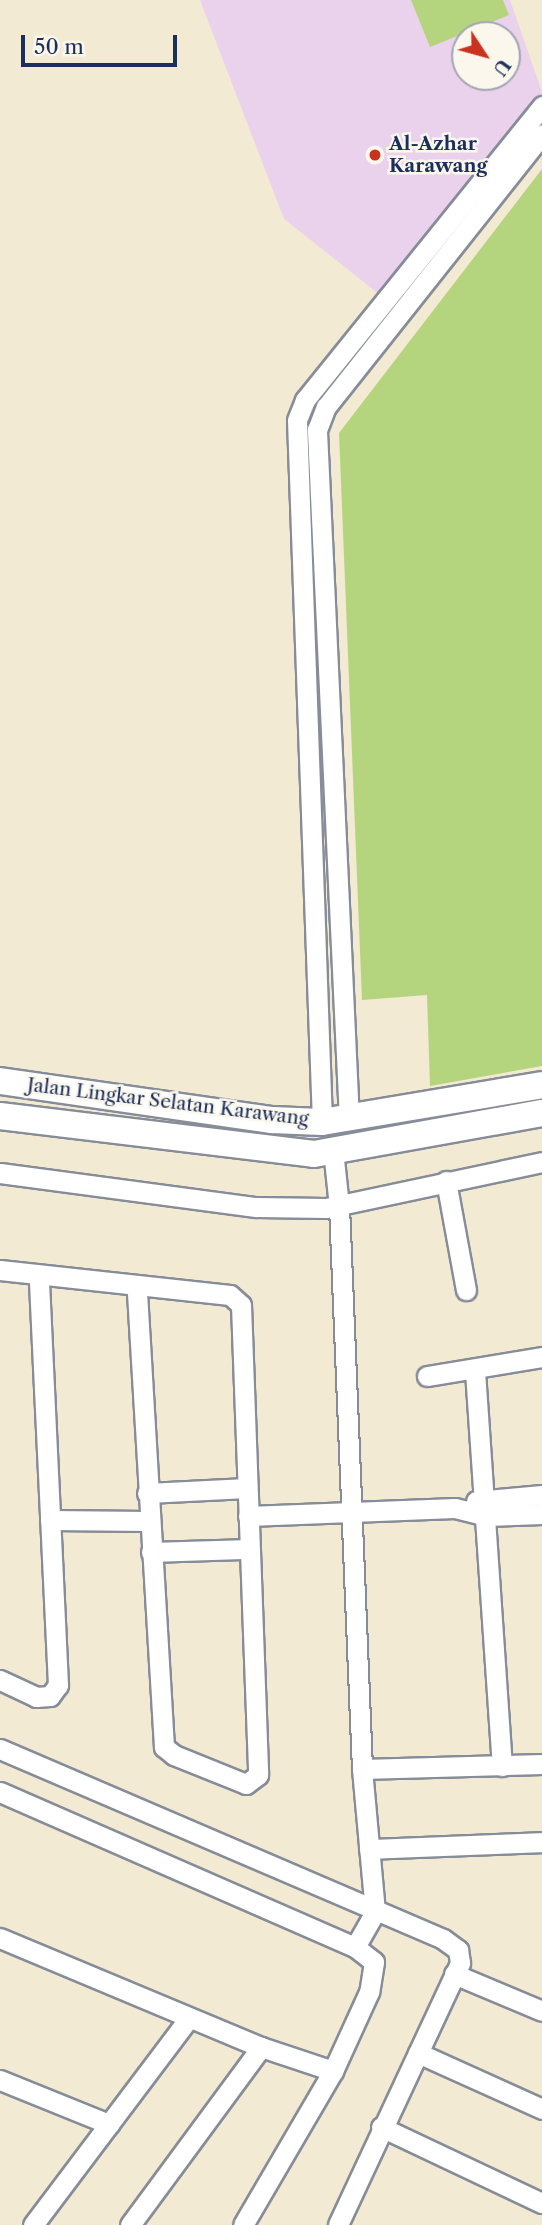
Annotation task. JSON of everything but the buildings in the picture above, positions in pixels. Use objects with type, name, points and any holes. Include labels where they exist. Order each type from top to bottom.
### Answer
[{"type":"main road","name":"Jalan Lingkar Selatan Karawang","points":[[0,1081],[272,1119],[322,1122],[349,1120],[542,1084]]},
{"type":"main road","name":"Jalan Lingkar Selatan Karawang","points":[[0,1116],[269,1152],[333,1150],[542,1113]]},
{"type":"street","points":[[349,1120],[344,1068],[317,430],[326,408],[531,139],[542,106]]},
{"type":"street","points":[[322,1122],[297,420],[305,400],[531,139]]},
{"type":"street","points":[[322,1073],[344,1068]]},
{"type":"street","points":[[333,1150],[339,1206],[354,1512],[362,1769],[375,1912],[355,1947]]},
{"type":"street","points":[[0,1173],[256,1207],[339,1206],[542,1162]]},
{"type":"street","points":[[446,1181],[466,1290]]},
{"type":"street","points":[[0,1270],[230,1295],[241,1305],[258,1775],[246,1784],[174,1755],[164,1747],[148,1521],[137,1287]]},
{"type":"street","points":[[0,1680],[36,1697],[50,1696],[58,1685],[39,1276]]},
{"type":"street","points":[[427,1376],[475,1371],[542,1357]]},
{"type":"street","points":[[475,1371],[502,1766]]},
{"type":"street","points":[[147,1493],[247,1488]]},
{"type":"street","points":[[486,1507],[542,1495]]},
{"type":"street","points":[[248,1516],[486,1507],[542,1514]]},
{"type":"street","points":[[50,1521],[148,1521]]},
{"type":"street","points":[[151,1552],[249,1549]]},
{"type":"street","points":[[0,1749],[443,1939],[458,1950],[460,1963],[380,2127],[338,2225]]},
{"type":"street","points":[[362,1769],[542,1764]]},
{"type":"street","points":[[0,1792],[355,1947],[374,1962],[369,1992],[333,2071],[243,2225]]},
{"type":"street","points":[[369,1849],[542,1842]]},
{"type":"street","points":[[0,1938],[261,2047],[333,2071]]},
{"type":"street","points":[[454,1974],[542,2011]]},
{"type":"street","points":[[33,2225],[189,2018]]},
{"type":"street","points":[[130,2225],[261,2047]]},
{"type":"street","points":[[418,2053],[542,2109]]},
{"type":"street","points":[[0,2080],[109,2124]]},
{"type":"street","points":[[380,2127],[542,2203]]},
{"type":"shaded area","name":"Al-Azhar Karawang","points":[[200,0],[510,0],[517,21],[451,21],[451,91],[521,91],[521,32],[542,92],[379,294],[284,219]]},
{"type":"green space","points":[[411,0],[503,0],[509,15],[494,21],[451,21],[451,38],[430,47]]},
{"type":"green space","points":[[542,169],[542,1066],[430,1086],[427,995],[362,1000],[339,433]]},
{"type":"place","name":"Al-Azhar Karawang","points":[[375,155]]}]
